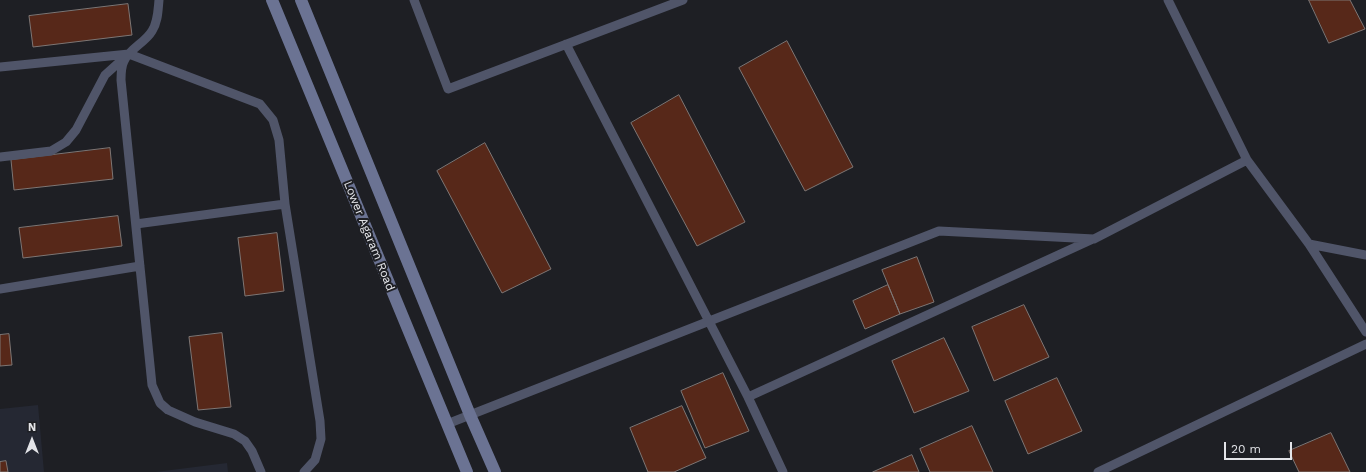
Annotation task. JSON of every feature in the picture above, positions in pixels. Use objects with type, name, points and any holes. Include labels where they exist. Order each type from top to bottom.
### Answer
[{"type":"main road","name":"Lower Agaram Road","points":[[272,0],[467,472]]},
{"type":"main road","points":[[301,0],[470,415],[495,472]]},
{"type":"lane","points":[[0,157],[51,151],[66,142],[76,130],[105,75],[147,38],[152,31],[156,21],[159,0]]},
{"type":"lane","points":[[414,0],[448,89],[683,0]]},
{"type":"lane","points":[[1168,0],[1247,160],[1363,320],[1366,332]]},
{"type":"lane","points":[[566,44],[748,396],[784,472]]},
{"type":"lane","points":[[129,54],[124,62],[121,80],[152,384],[160,403],[168,410],[195,422],[234,434],[245,441],[252,451],[261,472]]},
{"type":"lane","points":[[0,67],[129,54],[260,104],[273,120],[279,140],[285,204],[321,439],[315,460],[304,472]]},
{"type":"lane","points":[[748,396],[1094,239],[1247,160]]},
{"type":"lane","points":[[136,224],[285,204]]},
{"type":"lane","points":[[447,424],[939,231],[1094,239]]},
{"type":"lane","points":[[1309,244],[1366,255]]},
{"type":"lane","points":[[0,289],[140,266]]},
{"type":"lane","points":[[1098,472],[1366,344]]},
{"type":"shaded area","points":[[38,405],[44,472],[0,472],[0,409]]},
{"type":"shaded area","points":[[227,463],[228,472],[155,472]]},
{"type":"building","points":[[1309,0],[1350,0],[1365,29],[1329,43]]},
{"type":"building","points":[[128,4],[132,35],[33,47],[29,16]]},
{"type":"building","points":[[787,41],[853,167],[805,191],[739,68]]},
{"type":"building","points":[[679,95],[745,222],[697,246],[631,123]]},
{"type":"building","points":[[485,143],[551,269],[502,293],[437,171]]},
{"type":"building","points":[[110,148],[113,179],[14,190],[11,160]]},
{"type":"building","points":[[118,216],[122,246],[23,258],[19,228]]},
{"type":"building","points":[[277,233],[284,291],[245,296],[238,238]]},
{"type":"building","points":[[917,257],[934,302],[900,314],[882,270]]},
{"type":"building","points":[[888,285],[900,314],[865,329],[853,301]]},
{"type":"building","points":[[1024,305],[1049,357],[994,381],[972,327]]},
{"type":"building","points":[[222,333],[231,407],[198,410],[189,337]]},
{"type":"building","points":[[9,334],[12,365],[0,366],[0,335]]},
{"type":"building","points":[[944,338],[969,391],[914,413],[892,361]]},
{"type":"building","points":[[723,373],[749,431],[705,448],[681,391]]},
{"type":"building","points":[[1057,378],[1082,431],[1028,454],[1005,401]]},
{"type":"building","points":[[682,406],[706,458],[674,472],[648,472],[630,428]]},
{"type":"building","points":[[972,426],[993,472],[930,472],[920,449]]},
{"type":"building","points":[[1331,433],[1350,472],[1299,472],[1289,451]]},
{"type":"building","points":[[912,455],[919,472],[873,472]]},
{"type":"building","points":[[6,461],[8,472],[0,472],[0,462]]}]
